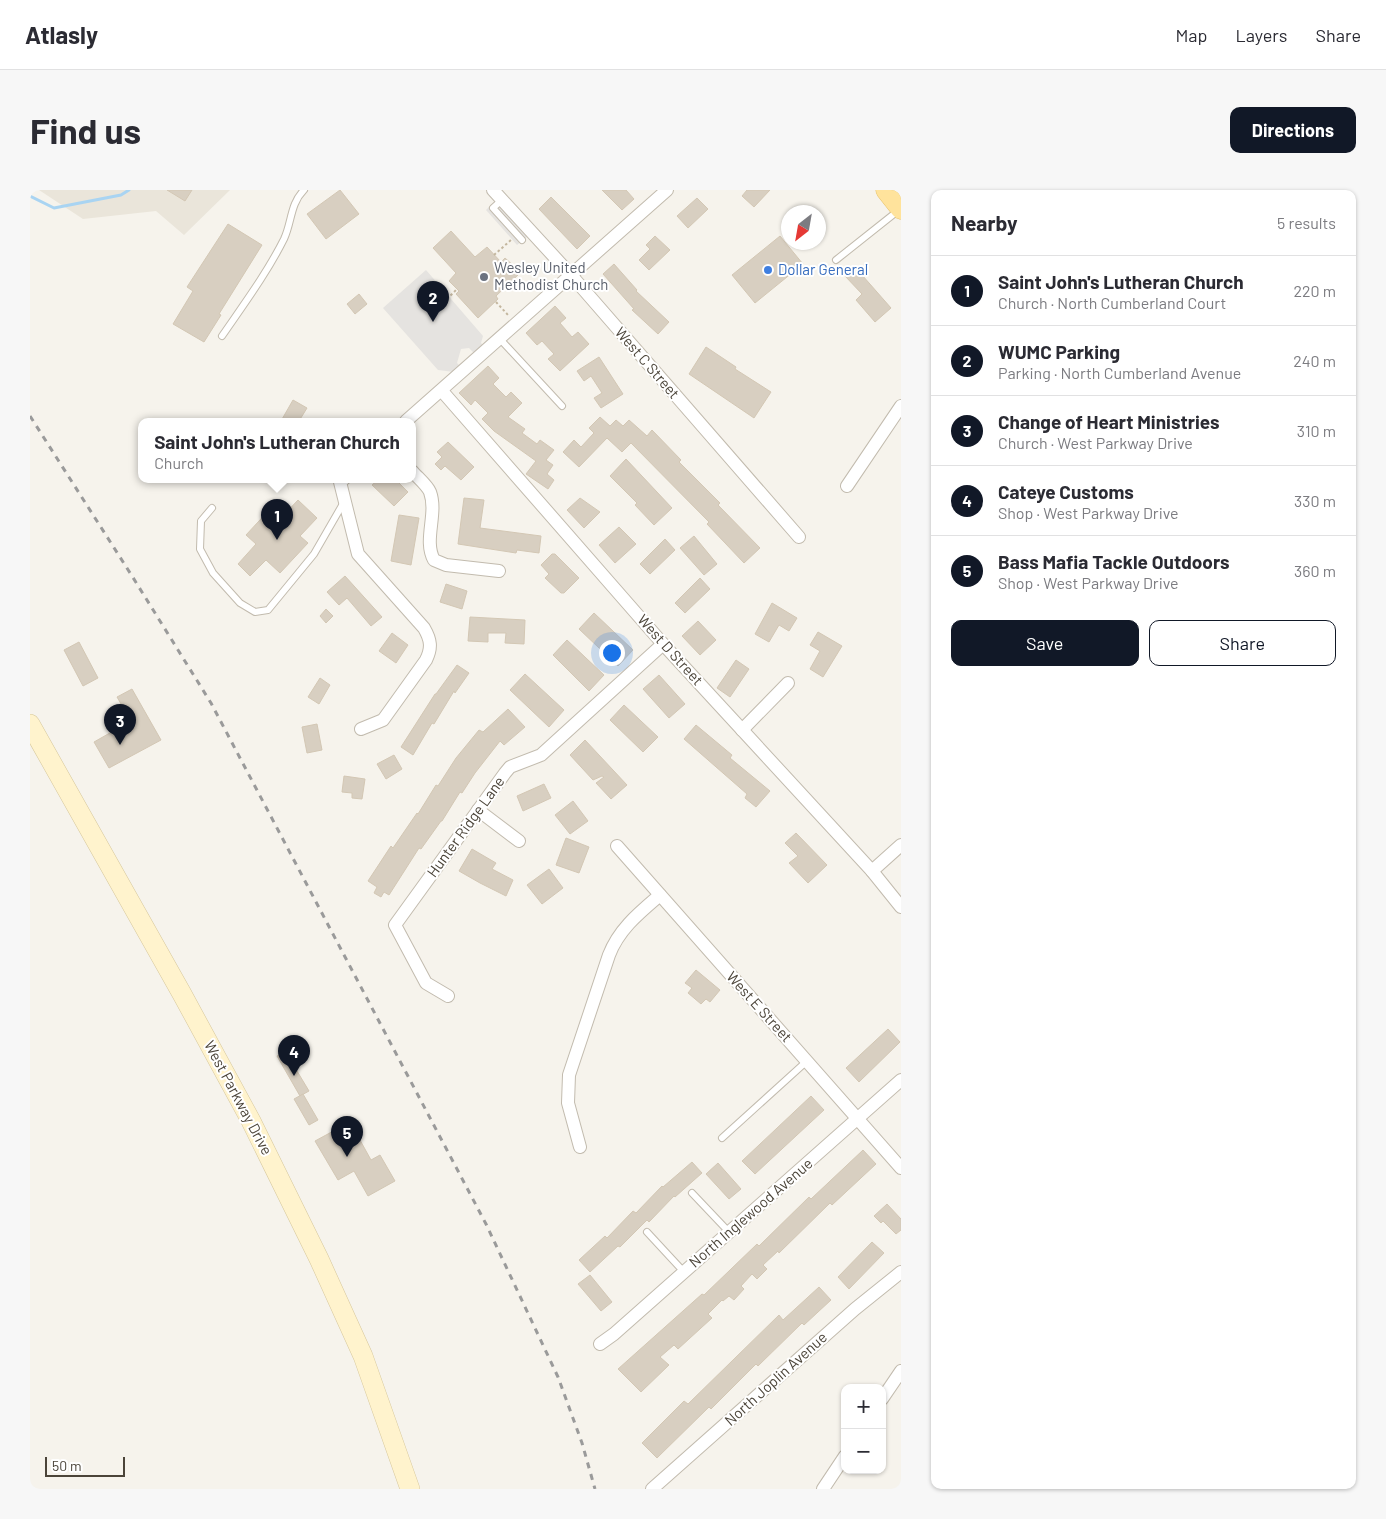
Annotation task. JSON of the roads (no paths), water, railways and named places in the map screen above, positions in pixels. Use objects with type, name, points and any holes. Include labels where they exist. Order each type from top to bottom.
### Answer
[{"type":"main road","points":[[886,190],[901,209]]},
{"type":"main road","name":"West Parkway Drive","points":[[30,724],[251,1120],[319,1259],[363,1356],[410,1489]]},
{"type":"street","points":[[410,418],[516,325],[661,192]]},
{"type":"street","name":"West C Street","points":[[498,195],[571,275],[799,537]]},
{"type":"street","name":"West D Street","points":[[442,391],[663,644],[872,871],[901,907]]},
{"type":"street","points":[[847,486],[901,406]]},
{"type":"street","points":[[416,476],[430,492],[433,515],[430,550],[434,560],[446,565],[500,571]]},
{"type":"street","points":[[342,483],[358,554],[424,628],[429,636],[430,645],[430,651],[426,660],[383,720],[361,729]]},
{"type":"street","name":"Hunter Ridge Lane","points":[[448,996],[426,983],[396,925],[510,767],[541,755],[663,644]]},
{"type":"street","points":[[742,730],[788,683]]},
{"type":"street","points":[[478,810],[519,841]]},
{"type":"street","points":[[872,871],[901,845]]},
{"type":"street","name":"West E Street","points":[[617,846],[901,1168]]},
{"type":"street","points":[[580,1147],[568,1103],[568,1085],[572,1065],[616,938],[628,923],[660,895]]},
{"type":"street","name":"North Inglewood Avenue","points":[[600,1344],[614,1334],[901,1080]]},
{"type":"street","name":"North Joplin Avenue","points":[[652,1489],[854,1309],[901,1272]]},
{"type":"street","points":[[886,1393],[901,1371]]},
{"type":"street","points":[[823,1489],[841,1462]]},
{"type":"lane","points":[[222,336],[261,279],[285,237],[294,203],[304,190]]},
{"type":"lane","points":[[498,195],[493,208],[522,240]]},
{"type":"lane","points":[[836,260],[901,209]]},
{"type":"lane","points":[[500,339],[562,406]]},
{"type":"lane","points":[[212,508],[201,521],[200,549],[218,579],[240,603],[255,612],[268,610],[314,554],[345,501]]},
{"type":"lane","points":[[722,1138],[807,1061]]},
{"type":"lane","points":[[692,1193],[729,1232]]},
{"type":"lane","points":[[646,1232],[684,1272]]},
{"type":"waterway","points":[[30,196],[54,208],[121,195],[129,190]]},
{"type":"railway","points":[[30,416],[211,703],[486,1224],[558,1377],[582,1443],[595,1489]]},
{"type":"place","name":"Dollar General","points":[[768,270]]},
{"type":"place","name":"Wesley United Methodist Church","points":[[484,277]]},
{"type":"place","name":"WUMC Parking","points":[[433,322]]},
{"type":"place","name":"Saint John's Lutheran Church","points":[[277,540]]},
{"type":"place","name":"Change of Heart Ministries","points":[[120,745]]},
{"type":"place","name":"Cateye Customs","points":[[294,1076]]},
{"type":"place","name":"Bass Mafia Tackle Outdoors","points":[[347,1157]]}]
